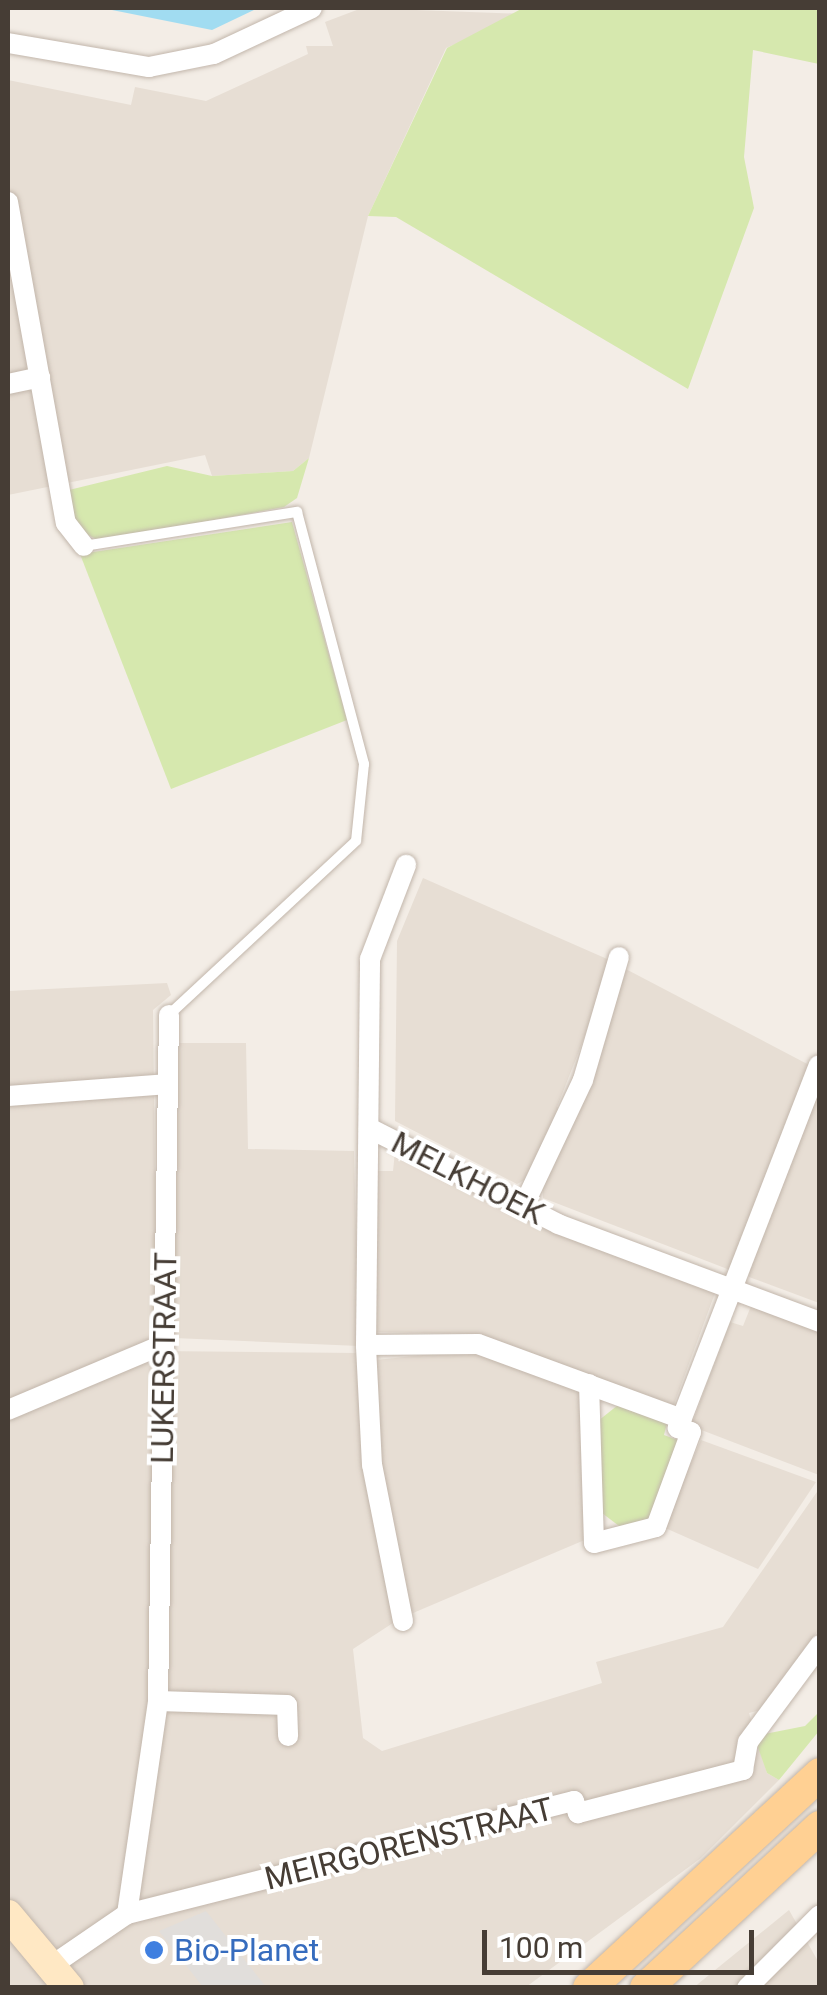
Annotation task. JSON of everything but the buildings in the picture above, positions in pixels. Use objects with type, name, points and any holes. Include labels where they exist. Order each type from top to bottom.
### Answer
[{"type":"main road","points":[[589,1988],[820,1774]]},
{"type":"main road","points":[[646,1988],[820,1827]]},
{"type":"street","points":[[8,42],[149,68],[214,54],[312,8]]},
{"type":"street","points":[[8,202],[66,523],[84,546]]},
{"type":"street","points":[[8,384],[40,377]]},
{"type":"street","name":"MELKHOEK","points":[[406,865],[370,959],[369,1128],[523,1207],[820,1322]]},
{"type":"street","points":[[523,1207],[583,1080],[620,957]]},
{"type":"street","name":"LUKERSTRAAT","points":[[127,1914],[158,1701],[168,1015]]},
{"type":"street","points":[[589,1384],[594,1543],[656,1526],[691,1432],[678,1428],[819,1066]]},
{"type":"street","points":[[8,1096],[166,1084]]},
{"type":"street","points":[[369,1128],[366,1345],[372,1465],[403,1620]]},
{"type":"street","points":[[8,1410],[164,1344]]},
{"type":"street","points":[[366,1345],[478,1344],[682,1419]]},
{"type":"street","name":"MEIRGORENSTRAAT","points":[[60,1976],[127,1914],[574,1801],[578,1813],[743,1770],[748,1742],[820,1645]]},
{"type":"street","points":[[158,1701],[290,1696],[288,1736]]},
{"type":"street","points":[[8,1915],[60,1976]]},
{"type":"street","points":[[747,1988],[820,1916]]},
{"type":"lane","points":[[84,546],[297,512],[364,764],[356,841],[168,1015]]},
{"type":"shaded area","points":[[362,8],[526,14],[446,48],[368,216],[309,458],[293,471],[212,476],[205,455],[8,495],[8,80],[131,105],[135,87],[206,101],[308,54],[306,46],[333,46],[325,22]]},
{"type":"shaded area","points":[[423,878],[614,962],[557,1107],[564,1111],[532,1176],[517,1184],[395,1121],[397,941]]},
{"type":"shaded area","points":[[620,966],[813,1067],[730,1270],[543,1198],[542,1180]]},
{"type":"shaded area","points":[[167,983],[171,995],[153,1010],[157,1351],[358,1353],[363,1474],[396,1621],[353,1649],[363,1738],[382,1751],[602,1683],[596,1662],[723,1627],[819,1489],[819,1629],[764,1709],[749,1713],[767,1773],[779,1780],[701,1858],[526,1987],[8,1988],[8,991]]},
{"type":"shaded area","points":[[177,1043],[246,1043],[248,1149],[354,1151],[359,1346],[174,1338]]},
{"type":"shaded area","points":[[819,1077],[819,1303],[749,1277],[746,1267]]},
{"type":"shaded area","points":[[395,1152],[715,1293],[673,1407],[473,1334],[377,1332],[376,1171],[393,1171]]},
{"type":"shaded area","points":[[751,1306],[819,1331],[819,1475],[691,1426],[730,1322],[743,1326]]},
{"type":"shaded area","points":[[470,1350],[582,1391],[587,1539],[406,1616],[379,1473],[376,1360]]},
{"type":"shaded area","points":[[701,1440],[816,1482],[758,1569],[663,1527]]},
{"type":"shaded area","points":[[789,1910],[819,1963],[819,1987],[693,1988]]},
{"type":"shaded area","points":[[206,1911],[266,1987],[203,1987],[159,1931]]},
{"type":"green space","points":[[523,8],[819,8],[819,64],[753,50],[744,157],[754,208],[688,389],[396,217],[368,216],[447,48]]},
{"type":"green space","points":[[309,458],[297,498],[284,507],[100,541],[74,528],[69,490],[167,466],[212,476],[293,471]]},
{"type":"green space","points":[[292,522],[347,720],[171,789],[80,554]]},
{"type":"green space","points":[[618,1405],[667,1423],[664,1435],[680,1441],[651,1518],[623,1529],[602,1513],[598,1421]]},
{"type":"green space","points":[[819,1712],[819,1731],[779,1780],[767,1773],[754,1736],[805,1726]]},
{"type":"water","points":[[102,8],[258,8],[212,30]]},
{"type":"place","name":"Bio-Planet","points":[[154,1950]]}]
